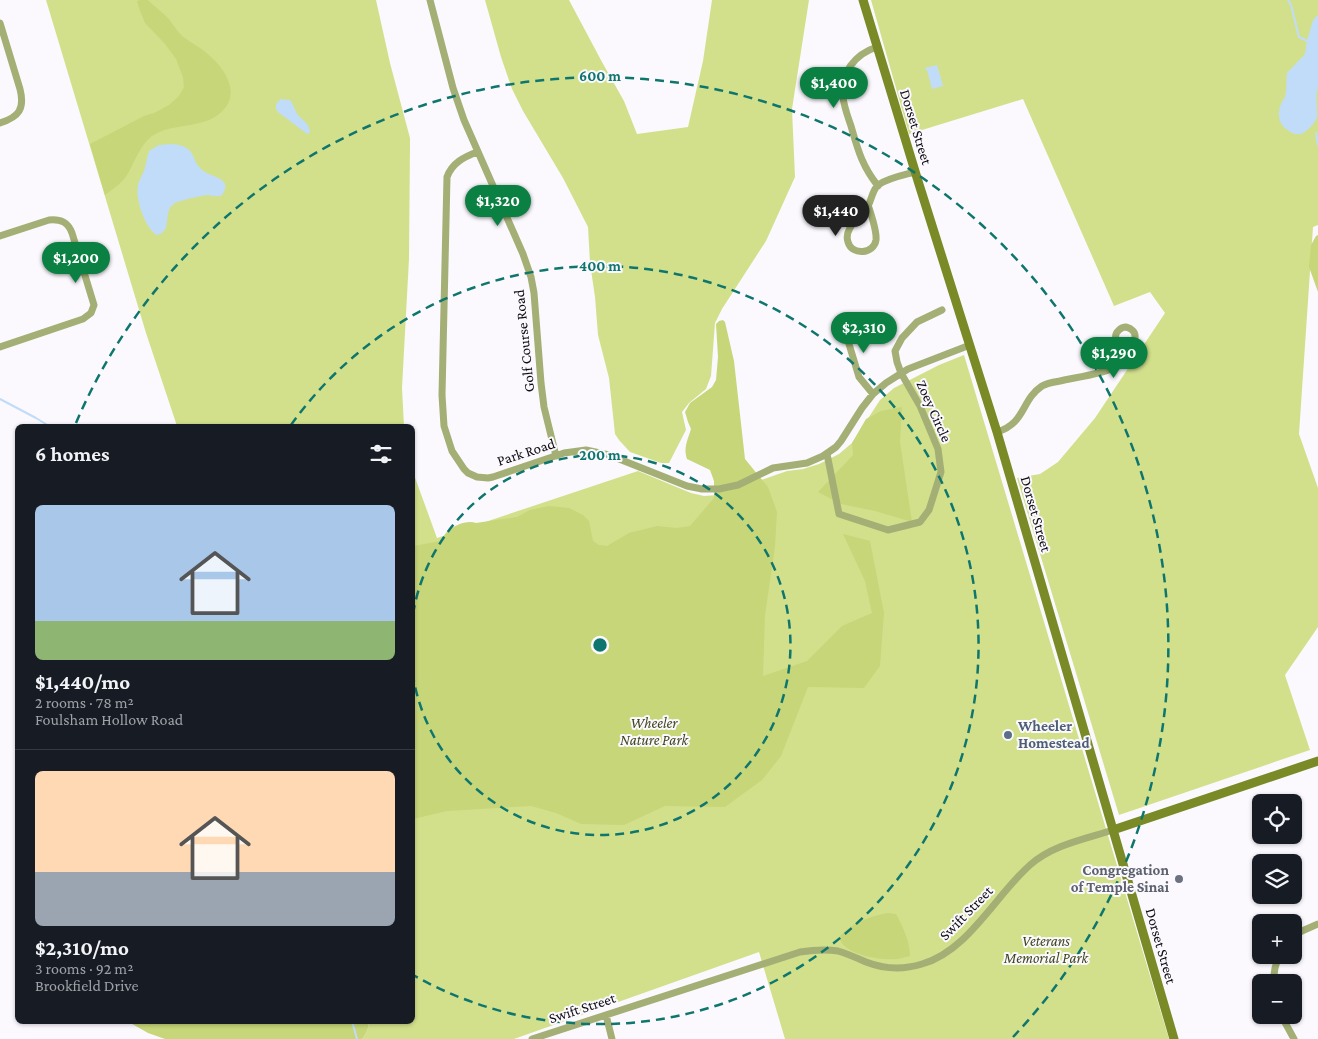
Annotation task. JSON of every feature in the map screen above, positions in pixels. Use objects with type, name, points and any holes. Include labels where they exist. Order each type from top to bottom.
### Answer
[{"type":"street","name":"Golf Course Road","points":[[430,0],[459,106],[477,152],[523,254],[531,277],[534,293],[540,383],[556,456]]},
{"type":"street","name":"Dorset Street","points":[[863,0],[997,432],[1174,1039]]},
{"type":"street","points":[[0,23],[22,100],[16,116],[0,123]]},
{"type":"street","points":[[877,47],[865,52],[851,64],[845,76],[842,93],[859,154],[878,186]]},
{"type":"street","name":"Park Road","points":[[477,152],[454,164],[447,177],[442,395],[446,435],[452,452],[459,464],[468,473],[477,477],[493,477],[556,456],[586,450],[600,452],[687,486],[710,490],[738,485],[773,468],[807,463],[827,454],[841,441],[873,394],[886,383],[916,366],[970,346]]},
{"type":"street","points":[[868,205],[876,233],[876,240],[866,252],[859,252],[853,250],[849,245],[847,235],[868,205],[872,194],[878,186],[886,181],[915,172]]},
{"type":"street","points":[[0,236],[49,220],[56,219],[66,223],[72,233],[94,305],[91,313],[83,319],[0,347]]},
{"type":"street","points":[[901,373],[895,351],[902,338],[916,322],[942,310]]},
{"type":"street","points":[[842,321],[859,377],[873,394]]},
{"type":"street","points":[[997,432],[1013,425],[1040,387],[1049,383],[1108,370],[1116,365],[1126,353]]},
{"type":"street","name":"Zoey Circle","points":[[827,454],[840,514],[888,530],[920,522],[929,510],[941,472],[938,448],[920,406],[901,373]]},
{"type":"street","name":"Swift Street","points":[[532,1039],[800,952],[832,950],[889,968],[907,968],[931,961],[947,953],[964,938],[1029,866],[1050,851],[1318,761]]},
{"type":"street","points":[[1302,931],[1318,924]]},
{"type":"street","points":[[606,1015],[612,1039]]},
{"type":"street","points":[[1286,1024],[1294,1039]]},
{"type":"green space","points":[[46,0],[376,0],[410,138],[409,259],[402,388],[404,424],[176,424],[146,333]]},
{"type":"green space","points":[[148,0],[168,18],[182,36],[204,50],[217,63],[228,79],[231,96],[228,104],[213,118],[159,132],[152,136],[141,149],[125,178],[105,195],[90,144],[169,105],[179,96],[184,87],[183,77],[176,59],[145,23],[137,1]]},
{"type":"green space","points":[[485,0],[569,0],[624,101],[637,134],[688,127],[703,61],[712,0],[809,0],[792,109],[795,177],[766,241],[715,323],[711,376],[706,389],[689,403],[682,412],[686,430],[669,463],[661,463],[630,452],[615,434],[609,378],[598,335],[588,227],[563,178],[512,89]]},
{"type":"green space","points":[[871,0],[1318,0],[1318,225],[1313,227],[1299,434],[1318,488],[1318,627],[1285,675],[1310,750],[1119,815],[1017,478],[1040,474],[1058,462],[1095,418],[1165,313],[1150,292],[1114,306],[1023,99],[909,134]]},
{"type":"green space","points":[[1318,235],[1318,292],[1309,267],[1311,245]]},
{"type":"green space","points":[[723,320],[725,322],[734,361],[745,459],[768,487],[777,512],[775,547],[765,615],[763,676],[807,661],[842,626],[872,613],[865,581],[843,534],[870,541],[884,613],[880,666],[864,688],[808,687],[781,756],[762,780],[725,807],[665,806],[624,825],[581,824],[556,813],[531,806],[447,811],[415,819],[415,546],[441,541],[447,532],[461,524],[517,517],[530,510],[549,506],[569,508],[583,515],[589,521],[593,541],[599,545],[607,546],[629,533],[657,526],[677,528],[690,526],[714,498],[714,481],[710,470],[687,459],[686,447],[691,429],[685,412],[690,403],[712,387],[716,380],[718,357],[716,324]]},
{"type":"green space","name":"Wheeler Nature Park","points":[[964,355],[1169,1039],[785,1039],[759,952],[514,1039],[362,1039],[368,1024],[415,1024],[415,478],[437,538],[638,471],[691,493],[704,496],[718,495],[787,471],[819,464],[839,454],[852,443],[880,400],[894,388],[939,365]]},
{"type":"green space","points":[[902,407],[900,442],[912,522],[875,511],[841,504],[818,492],[853,455],[852,443],[866,419],[881,411]]},
{"type":"green space","points":[[888,913],[896,914],[899,919],[904,929],[910,956],[898,959],[873,958],[855,952],[842,943],[839,937],[850,927],[867,918]]},
{"type":"green space","points":[[132,1024],[368,1024],[362,1039],[165,1039],[148,1033]]},
{"type":"water","points":[[1318,15],[1317,118],[1305,132],[1296,134],[1285,129],[1279,119],[1279,112],[1286,94],[1287,73],[1305,54],[1313,20]]},
{"type":"water","points":[[937,65],[943,86],[932,89],[925,68]]},
{"type":"water","points":[[281,99],[291,101],[297,114],[308,125],[309,134],[278,112],[276,104]]},
{"type":"water","points":[[159,145],[180,145],[190,151],[200,168],[224,182],[225,188],[220,196],[207,195],[175,203],[169,211],[165,229],[157,235],[145,220],[137,191],[149,151]]},
{"type":"waterway","points":[[1288,0],[1299,37],[1309,42]]},
{"type":"waterway","points":[[1316,133],[1318,145]]},
{"type":"waterway","points":[[0,399],[46,424]]},
{"type":"waterway","points":[[353,1024],[357,1039]]},
{"type":"place","name":"Wheeler Homestead","points":[[1008,735]]},
{"type":"place","name":"Congregation of Temple Sinai","points":[[1179,879]]},
{"type":"park label","name":"Veterans Memorial Park","points":[[1046,950]]}]
